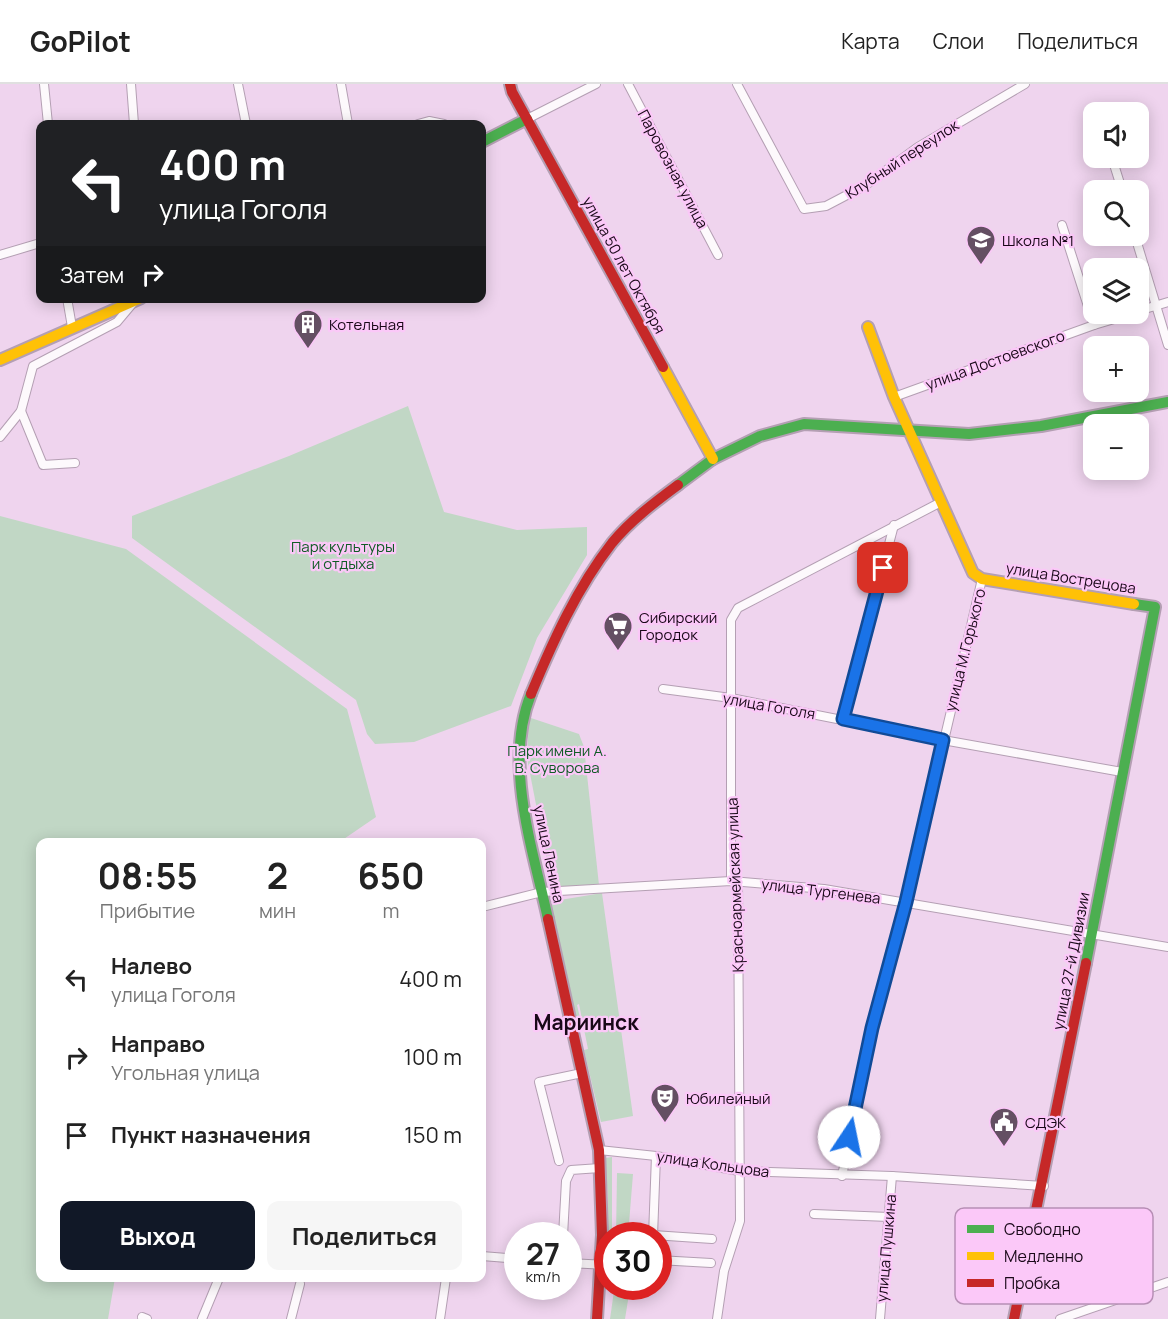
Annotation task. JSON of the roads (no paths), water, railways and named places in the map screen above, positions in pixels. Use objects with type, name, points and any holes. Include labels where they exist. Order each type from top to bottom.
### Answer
[{"type":"main road","name":"улица 50 лет Октября","points":[[510,84],[713,459]]},
{"type":"main road","points":[[486,140],[527,119]]},
{"type":"main road","points":[[0,360],[131,303]]},
{"type":"main road","points":[[868,327],[894,397],[973,573],[982,579]]},
{"type":"main road","name":"улица Ленина","points":[[603,1222],[599,1150],[542,892],[520,783],[518,753],[528,701],[544,662],[578,593],[613,542],[649,507],[713,459],[760,436],[804,424],[969,434],[1041,426],[1168,402]]},
{"type":"main road","name":"улица Вострецова","points":[[982,579],[1155,607]]},
{"type":"main road","name":"улица 27-й Дивизии","points":[[1039,1208],[1155,607]]},
{"type":"main road","name":"улица Ленина","points":[[597,1319],[600,1300]]},
{"type":"main road","name":"улица 27-й Дивизии","points":[[1014,1319],[1017,1304]]},
{"type":"street","points":[[44,84],[48,120]]},
{"type":"street","points":[[131,84],[134,120]]},
{"type":"street","points":[[238,84],[245,120]]},
{"type":"street","points":[[341,84],[347,120]]},
{"type":"street","points":[[527,119],[596,84]]},
{"type":"street","name":"Паровозная улица","points":[[628,84],[718,255]]},
{"type":"street","name":"Клубный переулок","points":[[737,84],[804,209],[826,206],[866,185],[918,147],[1025,84]]},
{"type":"street","points":[[486,134],[495,136]]},
{"type":"street","points":[[1062,225],[1094,325]]},
{"type":"street","points":[[0,255],[36,244]]},
{"type":"street","points":[[1138,246],[1168,345]]},
{"type":"street","points":[[1149,308],[1168,302]]},
{"type":"street","points":[[68,303],[72,327]]},
{"type":"street","points":[[0,436],[21,411],[33,366],[117,322],[135,303]]},
{"type":"street","name":"улица Достоевского","points":[[894,397],[1097,324]]},
{"type":"street","points":[[21,411],[43,465],[75,463]]},
{"type":"street","name":"Красноармейская улица","points":[[717,1319],[724,1271],[740,1221],[738,885],[731,880],[731,620],[738,608],[942,502]]},
{"type":"street","points":[[843,719],[894,525]]},
{"type":"street","name":"улица М.Горького","points":[[842,1176],[872,1028],[906,902],[982,579]]},
{"type":"street","name":"улица Гоголя","points":[[663,689],[731,698],[943,740],[1122,772]]},
{"type":"street","name":"улица Тургенева","points":[[486,906],[542,892],[731,880],[906,902],[1168,947]]},
{"type":"street","points":[[559,1161],[539,1082],[582,1073]]},
{"type":"street","name":"улица Кольцова","points":[[599,1150],[656,1156],[739,1171],[892,1176],[1044,1186]]},
{"type":"street","points":[[654,1222],[656,1156]]},
{"type":"street","points":[[563,1222],[566,1180],[571,1170],[600,1168]]},
{"type":"street","name":"улица Пушкина","points":[[880,1319],[892,1176]]},
{"type":"street","points":[[814,1214],[889,1217]]},
{"type":"street","points":[[672,1237],[712,1239]]},
{"type":"street","points":[[486,1256],[504,1257]]},
{"type":"street","points":[[672,1261],[711,1263]]},
{"type":"street","points":[[202,1319],[217,1282]]},
{"type":"street","points":[[441,1319],[446,1282]]},
{"type":"street","points":[[1153,1287],[1168,1282]]},
{"type":"street","points":[[291,1319],[300,1284]]},
{"type":"street","points":[[1060,1319],[1104,1304]]},
{"type":"place","name":"Школа №1","points":[[981,266]]},
{"type":"place","name":"Котельная","points":[[308,350]]},
{"type":"place","name":"Сибирский Городок","points":[[618,652]]},
{"type":"place","name":"Юбилейный","points":[[665,1124]]},
{"type":"place","name":"СДЭК","points":[[1004,1148]]},
{"type":"district","name":"Мариинск","points":[[586,1022]]},
{"type":"park label","name":"Парк культуры и отдыха","points":[[343,554]]},
{"type":"park label","name":"Парк имени А. В. Суворова","points":[[557,758]]}]
